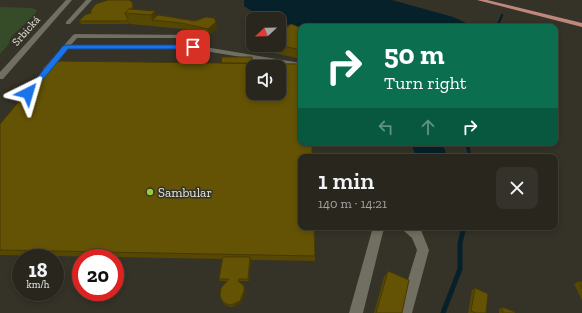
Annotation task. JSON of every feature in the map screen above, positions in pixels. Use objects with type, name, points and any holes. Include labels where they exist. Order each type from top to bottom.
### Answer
[{"type":"main road","points":[[480,0],[582,25]]},
{"type":"street","points":[[67,2],[87,2]]},
{"type":"street","name":"Srbická","points":[[0,77],[67,2]]},
{"type":"street","points":[[68,23],[87,2]]},
{"type":"street","points":[[40,78],[75,36],[194,37]]},
{"type":"street","points":[[66,47],[193,47],[298,64]]},
{"type":"street","points":[[356,313],[378,230]]},
{"type":"street","points":[[405,313],[423,250],[417,234],[412,230]]},
{"type":"green space","points":[[0,7],[32,8],[37,10],[35,14],[10,38],[9,44],[0,54]]},
{"type":"water","points":[[244,0],[392,0],[453,17],[468,24],[298,24],[298,29],[286,25],[286,12],[252,11],[244,6]]},
{"type":"water","points":[[412,146],[443,146],[446,154],[415,154]]},
{"type":"building","points":[[108,0],[131,1],[133,4],[132,8],[125,13],[128,20],[127,21],[79,21],[85,15],[91,13],[91,10],[96,4]]},
{"type":"building","points":[[129,9],[155,11],[151,15],[125,13]]},
{"type":"building","points":[[158,15],[195,21],[206,17],[214,18],[216,22],[208,29],[181,23],[152,20]]},
{"type":"building","points":[[291,24],[298,27],[298,49],[286,47],[286,27]]},
{"type":"building","points":[[222,57],[252,57],[252,60],[246,60],[246,64],[221,63]]},
{"type":"building","name":"Sambular","points":[[53,61],[246,63],[246,100],[286,100],[286,64],[298,64],[298,146],[312,146],[312,154],[298,154],[298,230],[314,230],[315,256],[124,252],[124,249],[72,249],[72,251],[64,251],[64,249],[12,249],[12,250],[0,250],[0,124]]},
{"type":"building","points":[[223,257],[250,257],[248,279],[239,279],[238,281],[244,286],[244,291],[240,301],[229,305],[223,302],[220,296],[221,288],[229,279],[219,279]]},
{"type":"building","points":[[388,271],[409,280],[402,313],[376,313]]},
{"type":"building","points":[[579,281],[582,282],[582,289]]},
{"type":"building","points":[[475,288],[488,294],[486,313],[476,313],[471,311]]},
{"type":"building","points":[[502,307],[515,312],[515,313],[503,313]]},
{"type":"waterway","points":[[498,24],[502,15]]},
{"type":"waterway","points":[[468,146],[469,154]]},
{"type":"waterway","points":[[443,313],[460,269],[460,243],[463,230]]},
{"type":"place","name":"Sambular","points":[[150,192]]},
{"type":"route","points":[[28,93],[66,47],[193,47]]}]
